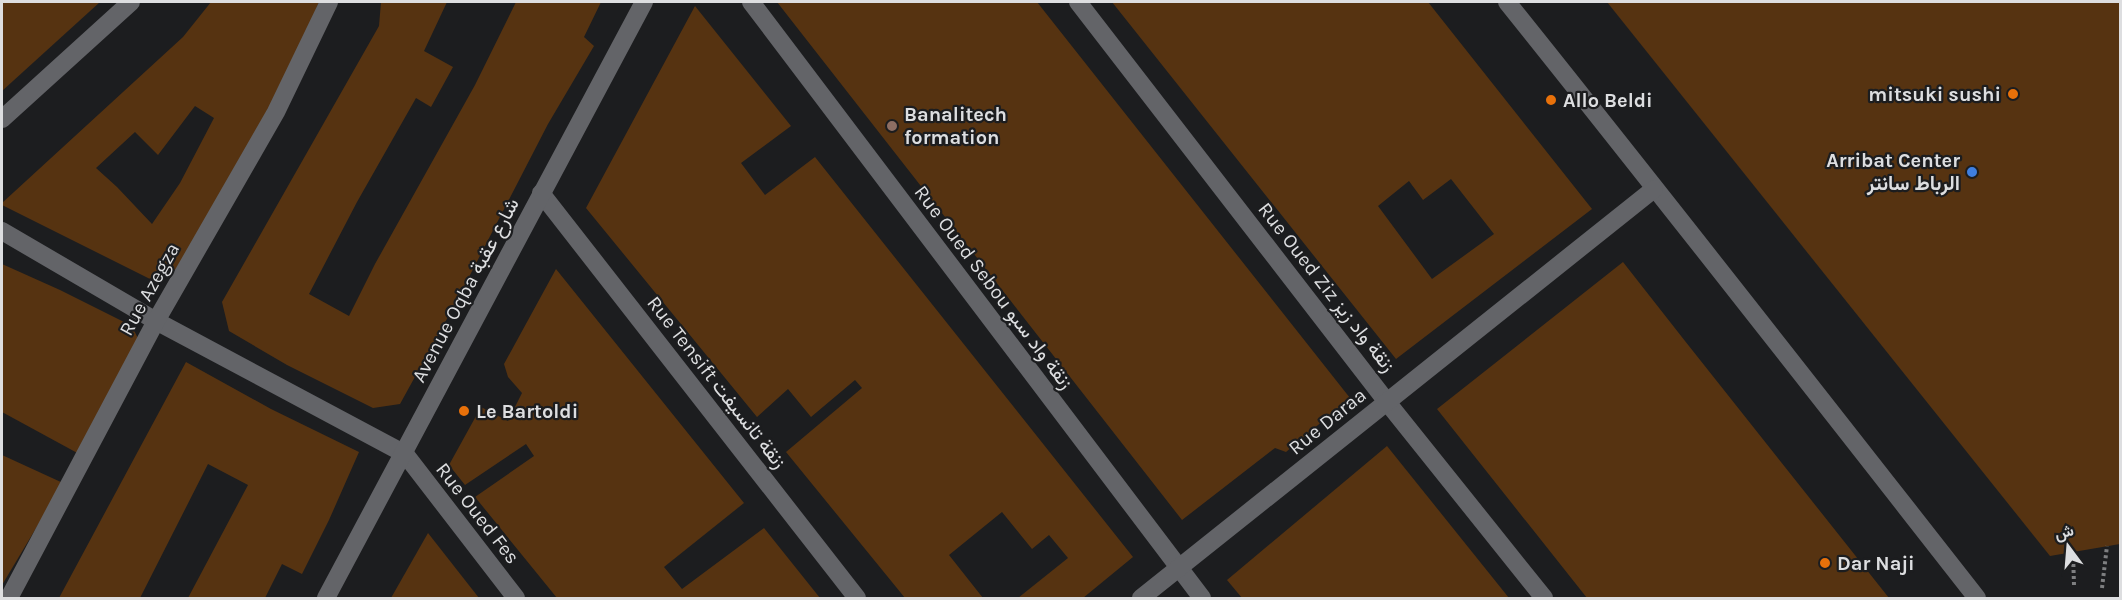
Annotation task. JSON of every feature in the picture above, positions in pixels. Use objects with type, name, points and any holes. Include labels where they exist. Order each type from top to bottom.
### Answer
[{"type":"street","points":[[2,118],[131,2]]},
{"type":"street","name":"Rue Azegza","points":[[9,598],[156,321],[276,111],[329,2]]},
{"type":"street","name":"Avenue Oqba شارع عقبة","points":[[327,598],[644,2]]},
{"type":"street","name":"Rue Oued Sebou زنقة واد سبو","points":[[751,2],[1202,598]]},
{"type":"street","name":"Rue Oued Ziz زنقة واد زيز","points":[[1078,2],[1387,402],[1544,598]]},
{"type":"street","points":[[1507,2],[1654,189],[1714,261],[1977,598]]},
{"type":"street","name":"Rue Daraa","points":[[1141,598],[1654,189]]},
{"type":"street","name":"Rue Tensift زنقة تانسيفت","points":[[541,194],[857,598]]},
{"type":"street","points":[[2,231],[156,321],[405,454]]},
{"type":"street","name":"Rue Oued Fes","points":[[405,454],[516,598]]},
{"type":"path","points":[[2102,588],[2107,546]]},
{"type":"path","points":[[2073,552],[2074,585]]},
{"type":"building","points":[[2,2],[100,2],[2,91]]},
{"type":"building","points":[[211,2],[319,2],[316,9],[319,12],[298,57],[180,268],[150,279],[2,205],[2,203],[183,37]],"holes":[[[195,106],[214,118],[180,183],[152,224],[96,168],[135,132],[158,155]]]},
{"type":"building","points":[[381,2],[447,2],[424,51],[453,67],[431,107],[416,98],[357,202],[309,294],[349,316],[375,264],[475,85],[516,2],[601,2],[584,37],[594,46],[548,124],[454,306],[400,404],[373,408],[287,365],[229,331],[222,302],[379,26]]},
{"type":"building","points":[[777,2],[1037,2],[1350,398],[1286,452],[1275,448],[1182,520]]},
{"type":"building","points":[[1112,2],[1428,2],[1592,209],[1396,359]],"holes":[[[1451,179],[1494,234],[1432,279],[1378,206],[1409,181],[1423,200]]]},
{"type":"building","points":[[1607,2],[2120,2],[2120,544],[2050,556]]},
{"type":"building","points":[[695,6],[791,126],[741,163],[765,195],[815,157],[1133,557],[1083,598],[1018,598],[1068,558],[1049,535],[1032,549],[1002,512],[949,555],[983,598],[905,598],[786,452],[862,388],[855,380],[811,417],[788,389],[757,417],[586,208]]},
{"type":"building","points":[[1623,262],[1889,598],[1587,598],[1437,409]]},
{"type":"building","points":[[2,264],[132,326],[141,345],[81,455],[2,412]]},
{"type":"building","points":[[556,269],[744,503],[664,567],[682,589],[764,528],[820,598],[557,598],[475,497],[534,456],[526,444],[465,485],[449,465],[481,407],[508,421],[522,393],[508,377],[504,364]]},
{"type":"building","points":[[186,362],[271,409],[359,452],[302,574],[282,564],[265,598],[188,598],[248,485],[208,464],[140,598],[59,598]]},
{"type":"building","points":[[1387,446],[1509,598],[1242,598],[1227,580]]},
{"type":"building","points":[[2,455],[63,483],[2,585]]},
{"type":"building","points":[[428,533],[479,598],[391,598]]},
{"type":"place","name":"mitsuki sushi","points":[[2013,94]]},
{"type":"place","name":"Allo Beldi","points":[[1551,100]]},
{"type":"place","name":"Banalitech formation","points":[[892,126]]},
{"type":"place","name":"Arribat Center الرباط سانتر","points":[[1972,172]]},
{"type":"place","name":"Le Bartoldi","points":[[464,411]]},
{"type":"place","name":"Dar Naji","points":[[1825,563]]}]
